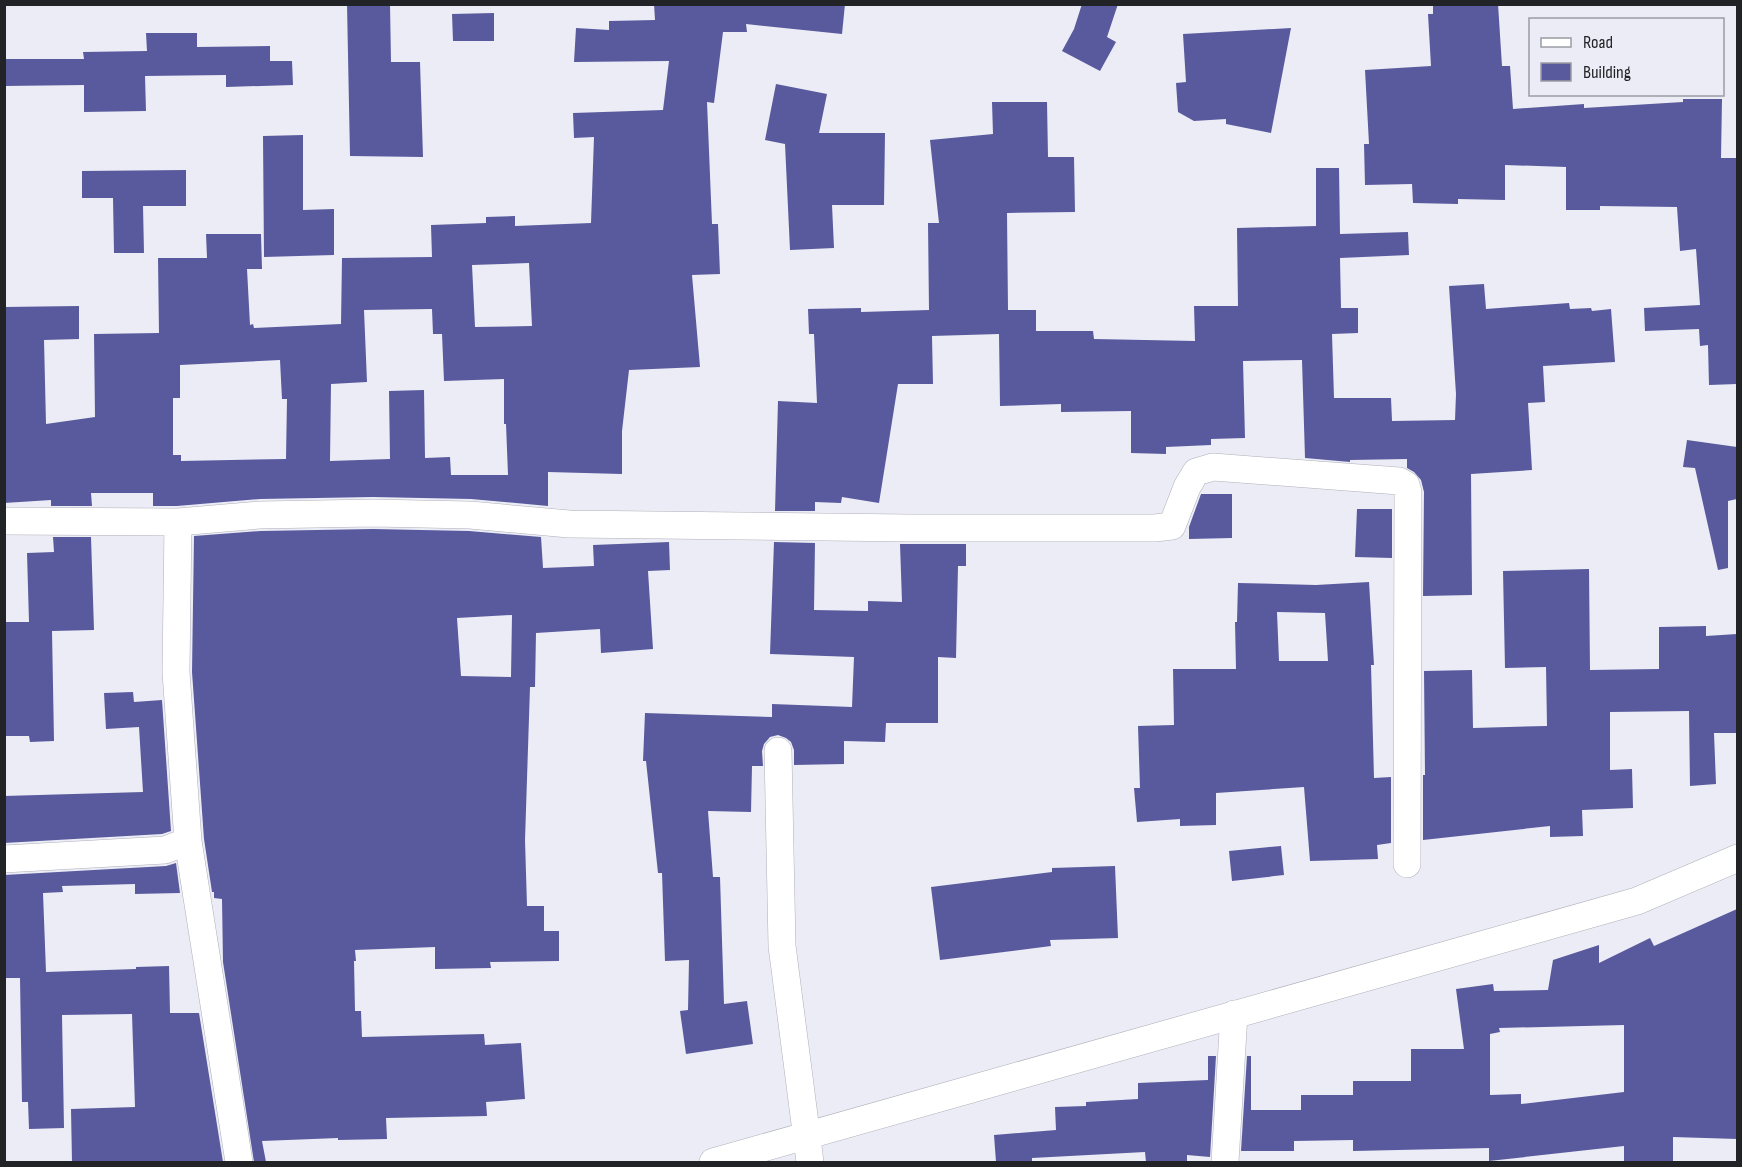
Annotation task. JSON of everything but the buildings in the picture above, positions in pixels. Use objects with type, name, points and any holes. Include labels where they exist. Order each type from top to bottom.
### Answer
[{"type":"street","points":[[4,521],[178,522],[260,515],[374,513],[470,515],[569,524],[885,528],[1155,528],[1172,526],[1187,488],[1197,472],[1212,467],[1399,481],[1406,485],[1408,492],[1407,864]]},
{"type":"street","points":[[178,522],[176,672],[188,841],[239,1162]]},
{"type":"street","points":[[778,751],[782,946],[810,1162]]},
{"type":"street","points":[[4,859],[165,850],[188,841]]},
{"type":"street","points":[[713,1162],[1637,900],[1737,858]]},
{"type":"street","points":[[1225,1162],[1234,1014]]}]
